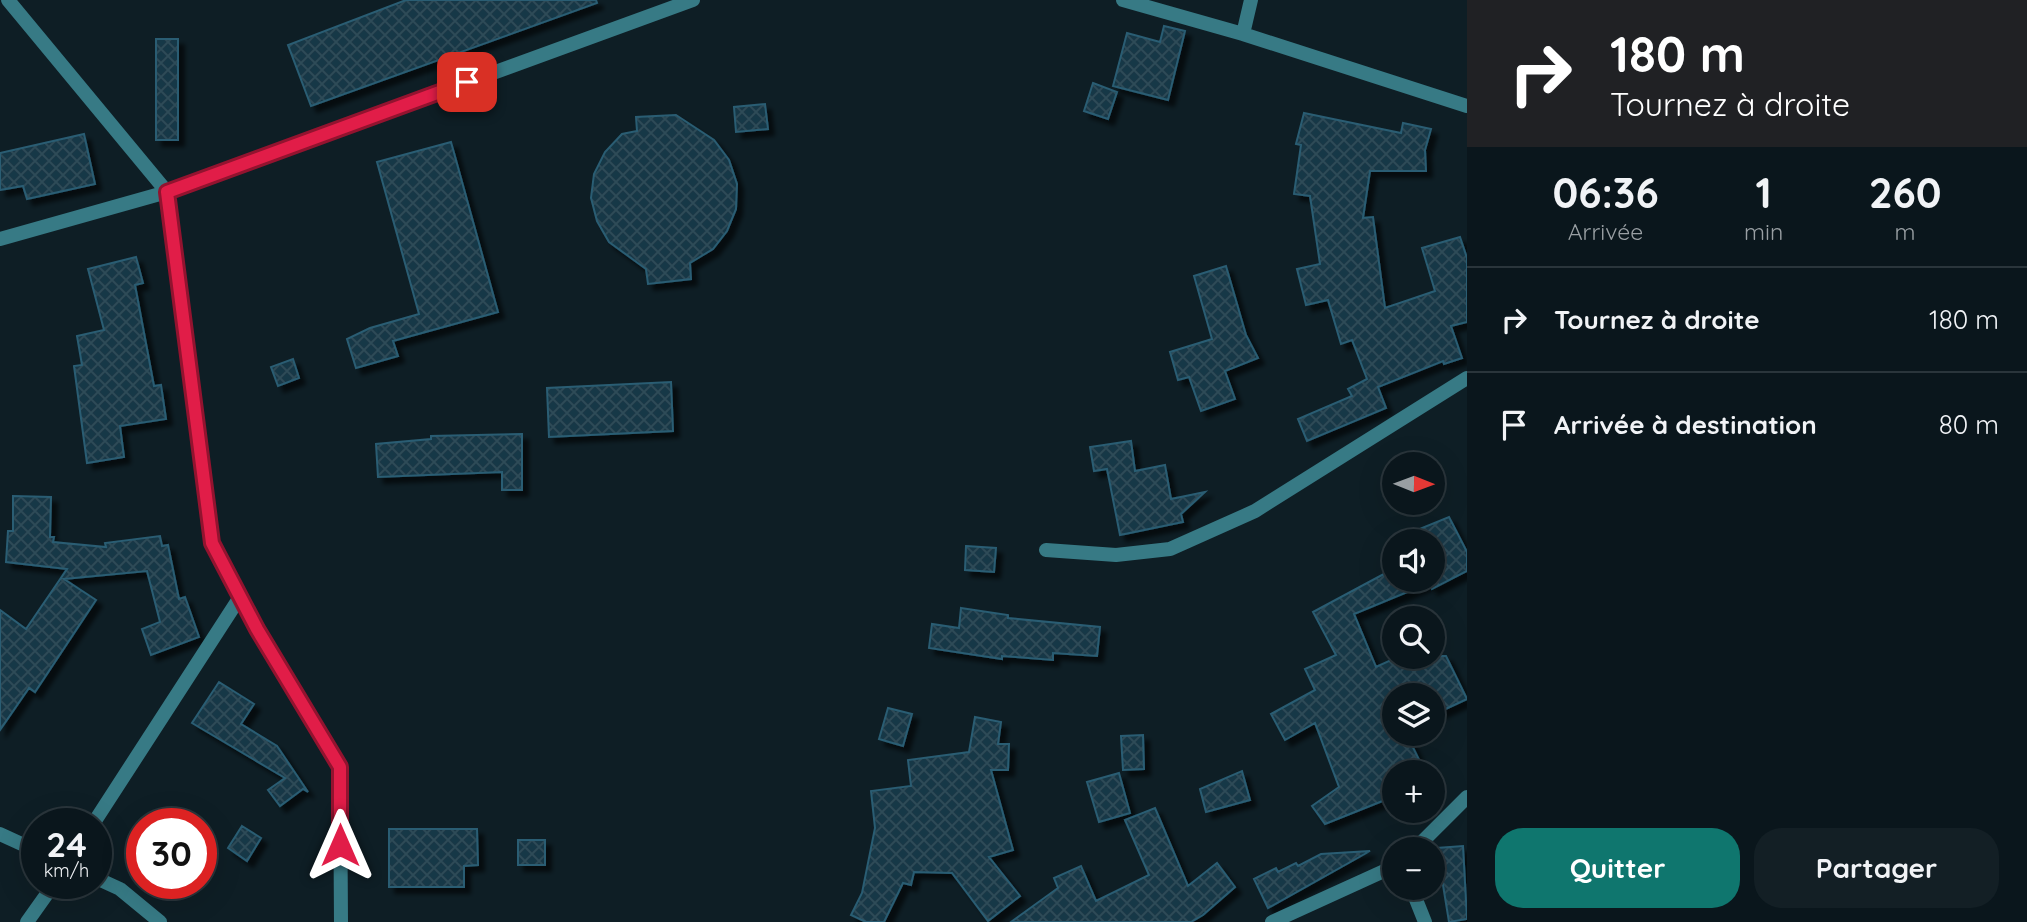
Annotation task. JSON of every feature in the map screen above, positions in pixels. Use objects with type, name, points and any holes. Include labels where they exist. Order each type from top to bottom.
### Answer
[{"type":"street","points":[[8,0],[167,192],[212,543],[240,597],[340,767],[341,922]]},
{"type":"street","points":[[0,239],[167,192],[693,0]]},
{"type":"street","points":[[1123,0],[1243,34],[1467,106]]},
{"type":"street","points":[[1243,34],[1251,0]]},
{"type":"street","points":[[1046,550],[1116,555],[1170,550],[1255,511],[1467,378]]},
{"type":"street","points":[[103,808],[240,597]]},
{"type":"street","points":[[1427,837],[1467,797]]},
{"type":"street","points":[[0,834],[21,844]]},
{"type":"street","points":[[1272,922],[1382,872]]},
{"type":"street","points":[[112,885],[160,922]]},
{"type":"street","points":[[27,922],[43,899]]},
{"type":"street","points":[[1416,900],[1425,922]]},
{"type":"building","points":[[406,0],[596,0],[597,3],[311,106],[288,45]]},
{"type":"building","points":[[1164,26],[1185,31],[1168,100],[1113,86],[1127,33],[1160,42]]},
{"type":"building","points":[[156,39],[178,39],[178,140],[156,140]]},
{"type":"building","points":[[1093,83],[1117,92],[1108,119],[1084,111]]},
{"type":"building","points":[[765,104],[768,129],[736,132],[734,107]]},
{"type":"building","points":[[1304,113],[1401,133],[1403,123],[1431,129],[1425,150],[1426,171],[1370,171],[1363,218],[1373,217],[1385,308],[1435,291],[1422,248],[1460,237],[1467,258],[1467,322],[1451,326],[1462,358],[1444,364],[1443,361],[1378,387],[1386,408],[1307,441],[1298,419],[1352,396],[1348,389],[1367,379],[1352,340],[1341,344],[1328,300],[1306,305],[1297,269],[1320,264],[1310,196],[1294,194],[1301,145],[1296,144]]},
{"type":"building","points":[[676,115],[714,140],[729,160],[737,184],[736,209],[727,231],[713,249],[690,263],[691,279],[648,284],[646,269],[609,242],[597,221],[591,198],[594,174],[605,152],[622,134],[637,131],[636,117]]},
{"type":"building","points":[[84,134],[95,184],[27,199],[23,186],[0,190],[0,153]]},
{"type":"building","points":[[451,142],[498,312],[393,341],[398,356],[356,368],[347,339],[370,328],[419,314],[377,162]]},
{"type":"building","points":[[136,257],[143,283],[135,285],[154,386],[161,385],[166,419],[120,426],[124,457],[87,463],[74,366],[82,365],[77,336],[104,330],[88,269]]},
{"type":"building","points":[[1226,266],[1246,335],[1258,358],[1225,371],[1235,399],[1201,411],[1189,377],[1178,380],[1170,352],[1212,339],[1194,276]]},
{"type":"building","points":[[293,359],[299,378],[278,386],[271,367]]},
{"type":"building","points":[[671,382],[673,431],[549,437],[547,388]]},
{"type":"building","points":[[522,434],[522,490],[502,490],[502,472],[378,477],[376,444],[431,439],[431,436]]},
{"type":"building","points":[[1131,441],[1135,471],[1165,465],[1171,499],[1205,492],[1181,514],[1183,522],[1120,535],[1107,469],[1094,471],[1090,447]]},
{"type":"building","points":[[13,496],[51,497],[50,537],[54,537],[53,542],[106,547],[105,543],[160,536],[162,546],[168,545],[179,599],[185,597],[199,637],[151,655],[142,629],[160,622],[147,571],[64,579],[96,600],[35,692],[29,688],[0,730],[0,610],[26,629],[67,569],[6,562],[8,531],[13,531]]},
{"type":"building","points":[[1449,517],[1467,552],[1467,571],[1445,582],[1445,529],[1420,529]]},
{"type":"building","points":[[966,546],[996,548],[994,572],[965,570]]},
{"type":"building","points":[[1382,575],[1382,592],[1407,592],[1354,614],[1376,667],[1382,664],[1382,669],[1445,669],[1446,656],[1467,699],[1445,709],[1445,683],[1382,683],[1382,746],[1412,746],[1419,760],[1382,760],[1382,801],[1325,824],[1312,806],[1339,787],[1315,723],[1285,740],[1271,714],[1315,690],[1305,669],[1336,655],[1313,612]]},
{"type":"building","points":[[961,608],[1008,615],[1008,618],[1100,627],[1097,656],[1053,653],[1053,660],[1002,656],[1002,659],[929,648],[932,624],[959,628]]},
{"type":"building","points":[[219,682],[254,704],[241,724],[277,746],[308,792],[303,789],[280,806],[268,790],[285,778],[192,723]]},
{"type":"building","points":[[888,708],[912,714],[903,746],[879,739]]},
{"type":"building","points":[[975,717],[1001,722],[998,744],[1009,744],[1008,770],[991,770],[1013,850],[989,857],[1020,896],[988,921],[952,873],[914,872],[911,885],[903,883],[884,922],[866,922],[851,915],[862,893],[875,828],[871,791],[911,786],[908,760],[969,752]]},
{"type":"building","points":[[1143,735],[1144,769],[1123,770],[1121,736]]},
{"type":"building","points":[[1242,771],[1250,800],[1206,812],[1200,789]]},
{"type":"building","points":[[1119,773],[1130,813],[1099,822],[1087,782]]},
{"type":"building","points":[[1155,808],[1188,886],[1217,863],[1235,887],[1203,915],[1191,922],[1011,922],[1058,888],[1054,878],[1081,866],[1096,901],[1149,875],[1125,820]]},
{"type":"building","points":[[242,826],[261,838],[247,861],[228,848]]},
{"type":"building","points":[[389,829],[477,829],[478,865],[464,866],[464,887],[389,887]]},
{"type":"building","points":[[518,840],[545,840],[545,865],[518,865]]},
{"type":"building","points":[[1463,846],[1467,919],[1449,922],[1445,897],[1445,847]]},
{"type":"building","points":[[1370,851],[1268,908],[1254,879],[1276,868],[1278,872],[1296,863],[1298,866],[1321,854]]},
{"type":"route","points":[[340,845],[340,767],[257,629],[212,543],[167,192],[467,82]]}]
